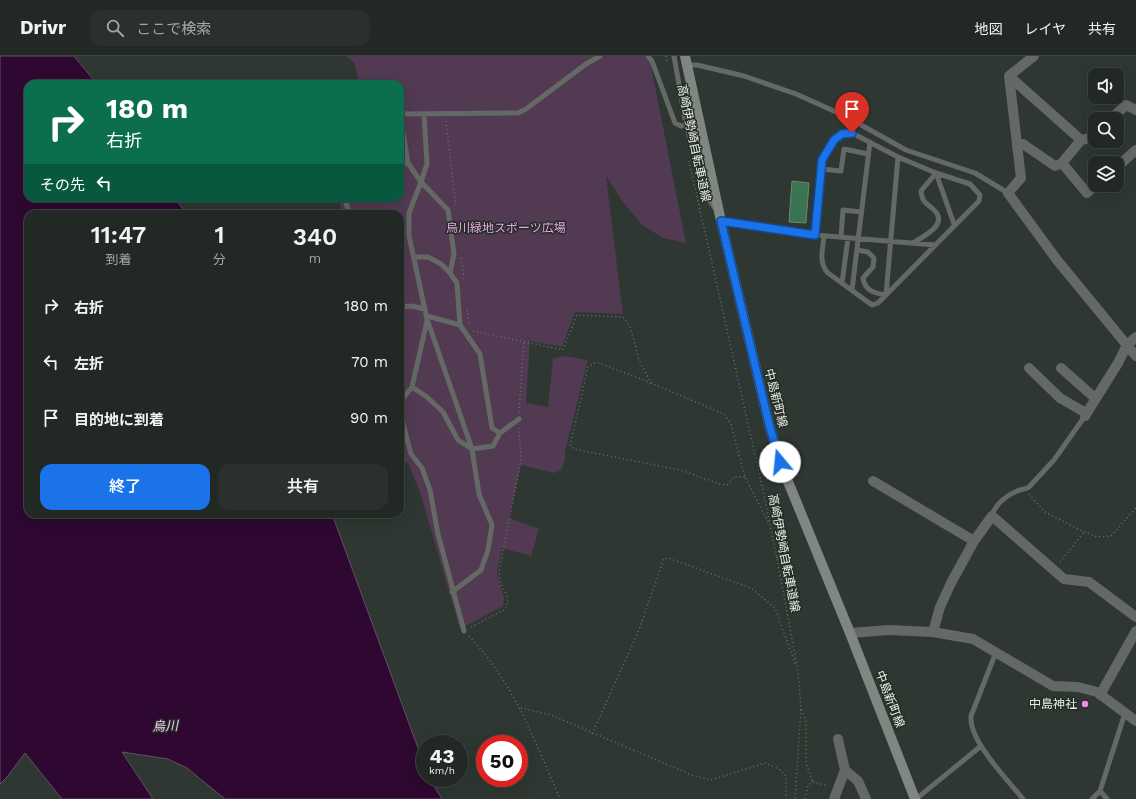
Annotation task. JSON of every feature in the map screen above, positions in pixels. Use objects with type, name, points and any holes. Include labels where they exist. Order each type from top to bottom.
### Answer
[{"type":"main road","name":"中島新町線","points":[[686,61],[720,217],[769,424],[780,462],[916,799]]},
{"type":"street","points":[[1009,76],[1034,56]]},
{"type":"street","points":[[1009,76],[1081,140]]},
{"type":"street","points":[[1009,76],[1021,178],[1008,193],[1057,260],[1136,356]]},
{"type":"street","points":[[1118,112],[1126,105],[1136,110]]},
{"type":"street","points":[[1017,147],[1023,144],[1055,166],[1062,163],[1081,140],[1088,139]]},
{"type":"street","points":[[1124,161],[1136,150]]},
{"type":"street","points":[[1062,163],[1087,193],[1088,192]]},
{"type":"street","points":[[1029,368],[1060,398],[1085,414],[1118,363],[1127,345],[1136,337]]},
{"type":"street","points":[[1061,368],[1095,398]]},
{"type":"street","points":[[873,481],[974,541]]},
{"type":"street","points":[[933,632],[940,607],[974,541],[992,516],[1064,579],[1089,582],[1136,617]]},
{"type":"street","points":[[850,634],[889,630],[933,632],[973,639],[1053,686],[1061,688],[1078,687],[1097,692],[1136,721]]},
{"type":"street","points":[[1100,695],[1132,649],[1136,631]]},
{"type":"street","points":[[834,799],[845,770],[838,739]]},
{"type":"street","points":[[845,770],[858,781],[866,799]]},
{"type":"lane","points":[[404,114],[518,113],[526,109],[586,64],[600,56]]},
{"type":"lane","points":[[648,56],[652,61],[675,123],[681,126],[686,125]]},
{"type":"lane","points":[[674,56],[686,125],[709,200],[720,217],[815,235],[935,245]]},
{"type":"lane","points":[[686,61],[744,76],[796,94],[845,116],[906,150],[975,173],[1008,193]]},
{"type":"lane","points":[[424,114],[427,164],[409,213],[409,236],[427,318],[472,449],[479,494],[492,525],[488,550],[480,570],[452,592]]},
{"type":"lane","points":[[815,235],[822,160],[834,140],[842,134],[852,133],[898,158],[936,173],[970,184],[980,195],[978,201],[878,303],[872,304],[824,268],[821,261],[824,236]]},
{"type":"lane","points":[[404,139],[408,164],[421,182],[448,210],[454,254],[450,273]]},
{"type":"lane","points":[[852,290],[870,142]]},
{"type":"lane","points":[[821,170],[841,171],[844,149],[868,154]]},
{"type":"lane","points":[[886,295],[898,158]]},
{"type":"lane","points":[[404,165],[408,164]]},
{"type":"lane","points":[[936,173],[954,224]]},
{"type":"lane","points":[[913,243],[938,225],[939,218],[937,212],[926,204],[922,198],[922,191],[936,173]]},
{"type":"lane","points":[[841,237],[844,210],[862,212]]},
{"type":"lane","points":[[842,283],[848,238]]},
{"type":"lane","points":[[857,250],[868,252],[874,258],[873,267],[863,278],[864,285],[868,290],[886,295]]},
{"type":"lane","points":[[414,257],[428,257],[441,264],[457,283],[460,325],[480,354],[492,428],[500,433]]},
{"type":"lane","points":[[404,307],[412,306],[425,309]]},
{"type":"lane","points":[[427,318],[460,325]]},
{"type":"lane","points":[[404,397],[412,387],[427,318]]},
{"type":"lane","points":[[412,387],[427,397],[442,412],[458,440],[472,449],[493,446],[500,433],[519,418]]},
{"type":"lane","points":[[992,516],[994,508],[1006,497],[1019,490],[1024,490],[1029,487],[1054,460],[1085,414]]},
{"type":"lane","points":[[404,427],[411,454],[422,468],[430,490],[438,534],[452,592],[464,631]]},
{"type":"lane","points":[[996,652],[971,716],[970,724],[981,746],[1023,799]]},
{"type":"lane","points":[[1092,799],[1100,791],[1125,713]]},
{"type":"lane","points":[[916,799],[981,746]]},
{"type":"lane","points":[[1100,791],[1108,799]]},
{"type":"path","points":[[666,56],[668,65]]},
{"type":"path","points":[[445,113],[456,213]]},
{"type":"path","name":"高崎伊勢崎自転車道線","points":[[688,156],[760,477],[798,671],[801,708],[795,799]]},
{"type":"path","points":[[460,252],[464,283]]},
{"type":"path","points":[[466,306],[469,329],[481,334],[563,350],[577,315],[623,317],[630,326],[639,360],[651,383]]},
{"type":"path","points":[[524,342],[519,418],[521,460],[500,572],[501,584],[508,598],[506,608],[464,631],[486,654],[520,707],[560,799]]},
{"type":"path","points":[[745,477],[734,477],[727,485],[723,485],[680,470],[570,446],[588,367],[597,362],[724,414],[732,424],[745,477],[769,524]]},
{"type":"path","points":[[777,558],[780,553],[780,493],[789,484]]},
{"type":"path","points":[[1024,490],[1045,512],[1097,537],[1111,536],[1136,508]]},
{"type":"path","points":[[1054,570],[1084,532]]},
{"type":"path","points":[[592,734],[639,630],[664,558],[671,559],[752,588],[775,608],[798,671]]},
{"type":"path","points":[[520,707],[552,715],[592,734],[694,776],[711,780],[765,763],[779,769],[786,776],[786,799]]},
{"type":"path","points":[[801,708],[806,720],[806,763],[813,782]]},
{"type":"path","points":[[806,799],[808,785],[813,782],[838,788]]},
{"type":"green space","name":"烏川緑地スポーツ広場","points":[[346,56],[649,56],[686,243],[663,238],[642,225],[623,202],[606,176],[623,314],[575,312],[562,347],[530,341],[526,403],[548,407],[553,358],[565,356],[588,360],[565,452],[565,460],[561,470],[554,473],[521,465],[509,518],[539,529],[531,556],[502,548],[497,573],[504,597],[503,606],[460,629],[420,492],[408,463],[404,460],[404,210],[341,210],[340,202],[404,202],[404,80],[359,80],[354,63]]},
{"type":"water","name":"烏川","points":[[0,56],[74,56],[94,80],[24,80],[24,202],[178,202],[183,210],[24,210],[24,518],[333,518],[416,743],[416,787],[435,787],[442,799],[225,799],[187,768],[168,759],[122,752],[153,799],[62,799],[25,753],[0,784]]},
{"type":"building","points":[[792,181],[809,183],[806,223],[789,222]]},
{"type":"place","name":"中島神社","points":[[1085,704]]},
{"type":"route","points":[[780,462],[769,424],[721,221],[815,235],[822,160],[834,140],[842,134],[852,133]]}]
